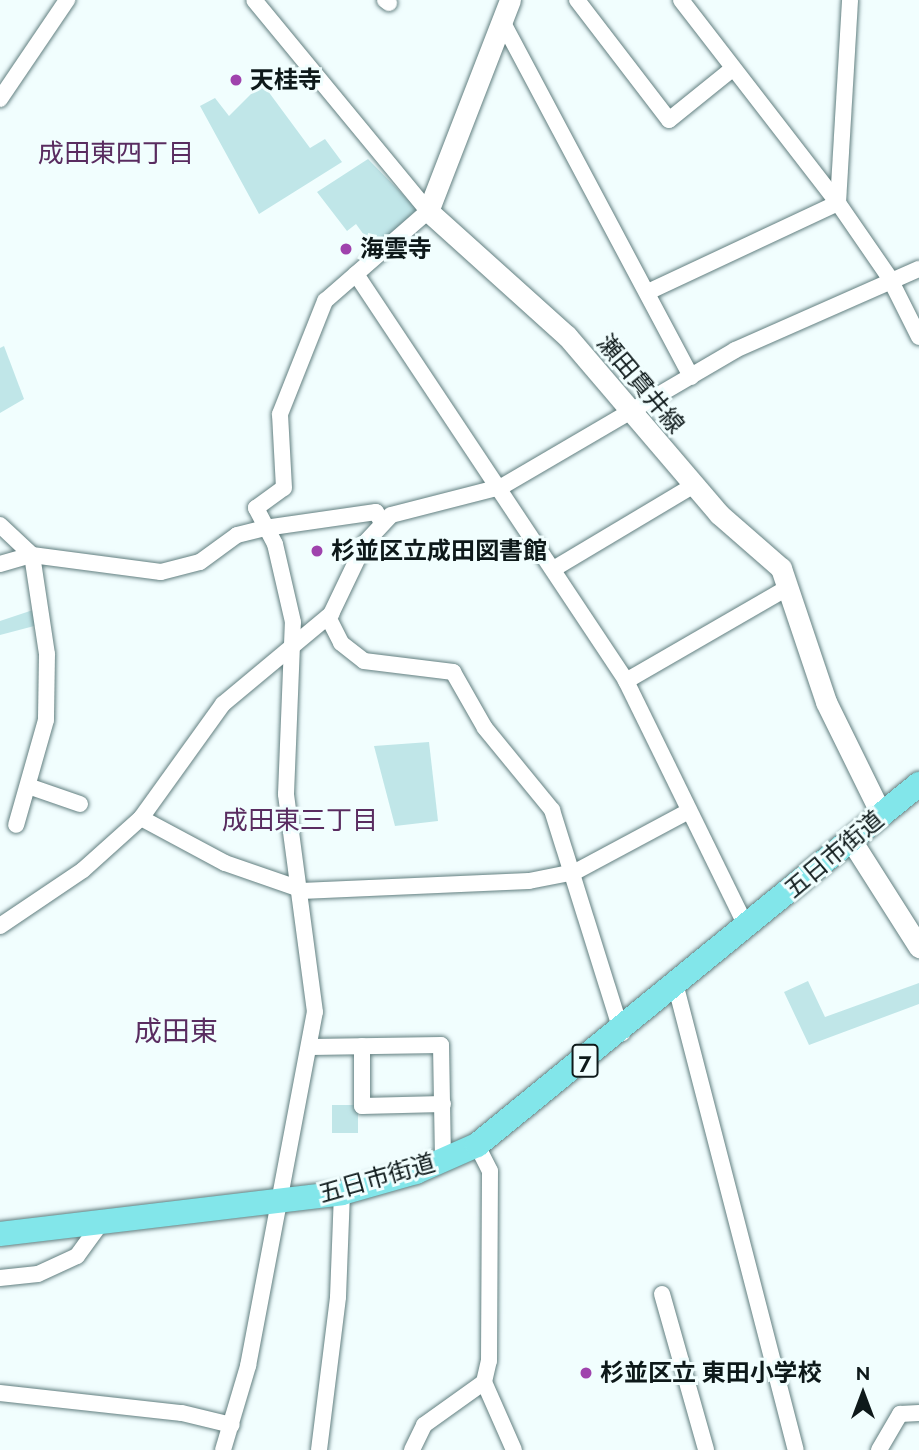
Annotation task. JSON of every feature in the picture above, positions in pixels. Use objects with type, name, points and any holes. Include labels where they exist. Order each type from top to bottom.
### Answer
[{"type":"main road","points":[[428,211],[510,0]]},
{"type":"main road","name":"瀬田貫井線","points":[[428,211],[567,336],[631,417],[694,485],[781,568],[826,702],[881,814]]},
{"type":"main road","name":"五日市街道","points":[[0,1234],[104,1219],[342,1193],[443,1160],[477,1145],[622,1033],[746,926],[919,784]]},
{"type":"main road","points":[[851,840],[919,947]]},
{"type":"street","points":[[0,99],[67,0]]},
{"type":"street","points":[[223,1450],[232,1425],[311,1047],[315,1012],[301,890],[286,794],[295,645],[284,573],[256,508],[286,480],[280,414],[326,301],[428,211],[254,0]]},
{"type":"street","points":[[577,0],[669,120],[731,70]]},
{"type":"street","points":[[681,0],[731,70],[838,203],[889,277],[919,337]]},
{"type":"street","points":[[838,203],[850,0]]},
{"type":"street","points":[[502,21],[650,291],[691,377]]},
{"type":"street","points":[[650,291],[838,203]]},
{"type":"street","points":[[0,926],[83,870],[141,818],[223,704],[328,617],[382,523],[416,507],[501,487],[631,417],[691,377],[889,277],[919,269]]},
{"type":"street","points":[[356,274],[555,568],[626,681],[687,812],[746,926]]},
{"type":"street","points":[[555,568],[694,485]]},
{"type":"street","points":[[0,564],[32,555],[161,572],[200,562],[237,535],[265,528],[376,512],[382,523]]},
{"type":"street","points":[[0,525],[32,555],[48,685],[28,786],[16,825]]},
{"type":"street","points":[[626,681],[789,587]]},
{"type":"street","points":[[328,617],[341,643],[364,661],[453,672],[485,728],[552,810],[575,872],[606,997],[622,1033]]},
{"type":"street","points":[[28,786],[80,804]]},
{"type":"street","points":[[141,818],[225,863],[301,890],[529,881],[575,872],[687,812]]},
{"type":"street","points":[[676,987],[796,1450]]},
{"type":"street","points":[[311,1047],[441,1045],[443,1160]]},
{"type":"street","points":[[362,1046],[362,1106],[443,1104]]},
{"type":"street","points":[[477,1145],[489,1171],[491,1340],[484,1382],[514,1450]]},
{"type":"street","points":[[319,1450],[338,1297],[342,1193]]},
{"type":"street","points":[[0,1278],[38,1274],[77,1256],[104,1219]]},
{"type":"street","points":[[662,1294],[706,1450]]},
{"type":"street","points":[[412,1450],[424,1425],[484,1382]]},
{"type":"street","points":[[0,1393],[182,1413],[232,1425]]},
{"type":"street","points":[[879,1450],[900,1414],[919,1413]]},
{"type":"shaded area","points":[[262,83],[310,148],[325,139],[342,162],[259,214],[200,106],[215,98],[229,116]]},
{"type":"shaded area","points":[[368,159],[417,209],[375,250],[356,224],[347,231],[317,192]]},
{"type":"shaded area","points":[[4,346],[24,399],[0,413],[0,348]]},
{"type":"shaded area","points":[[33,610],[38,625],[0,635],[0,621]]},
{"type":"shaded area","points":[[429,742],[438,821],[395,826],[374,746]]},
{"type":"shaded area","points":[[808,981],[825,1017],[919,983],[919,1004],[809,1045],[784,992]]},
{"type":"shaded area","points":[[332,1105],[358,1105],[358,1133],[332,1133]]},
{"type":"place","name":"天桂寺","points":[[236,80]]},
{"type":"place","name":"海雲寺","points":[[346,249]]},
{"type":"place","name":"杉並区立成田図書館","points":[[317,551]]},
{"type":"place","name":"杉並区立 東田小学校","points":[[586,1373]]},
{"type":"district","name":"成田東四丁目","points":[[116,154]]},
{"type":"district","name":"成田東三丁目","points":[[300,821]]},
{"type":"district","name":"成田東","points":[[176,1032]]}]
